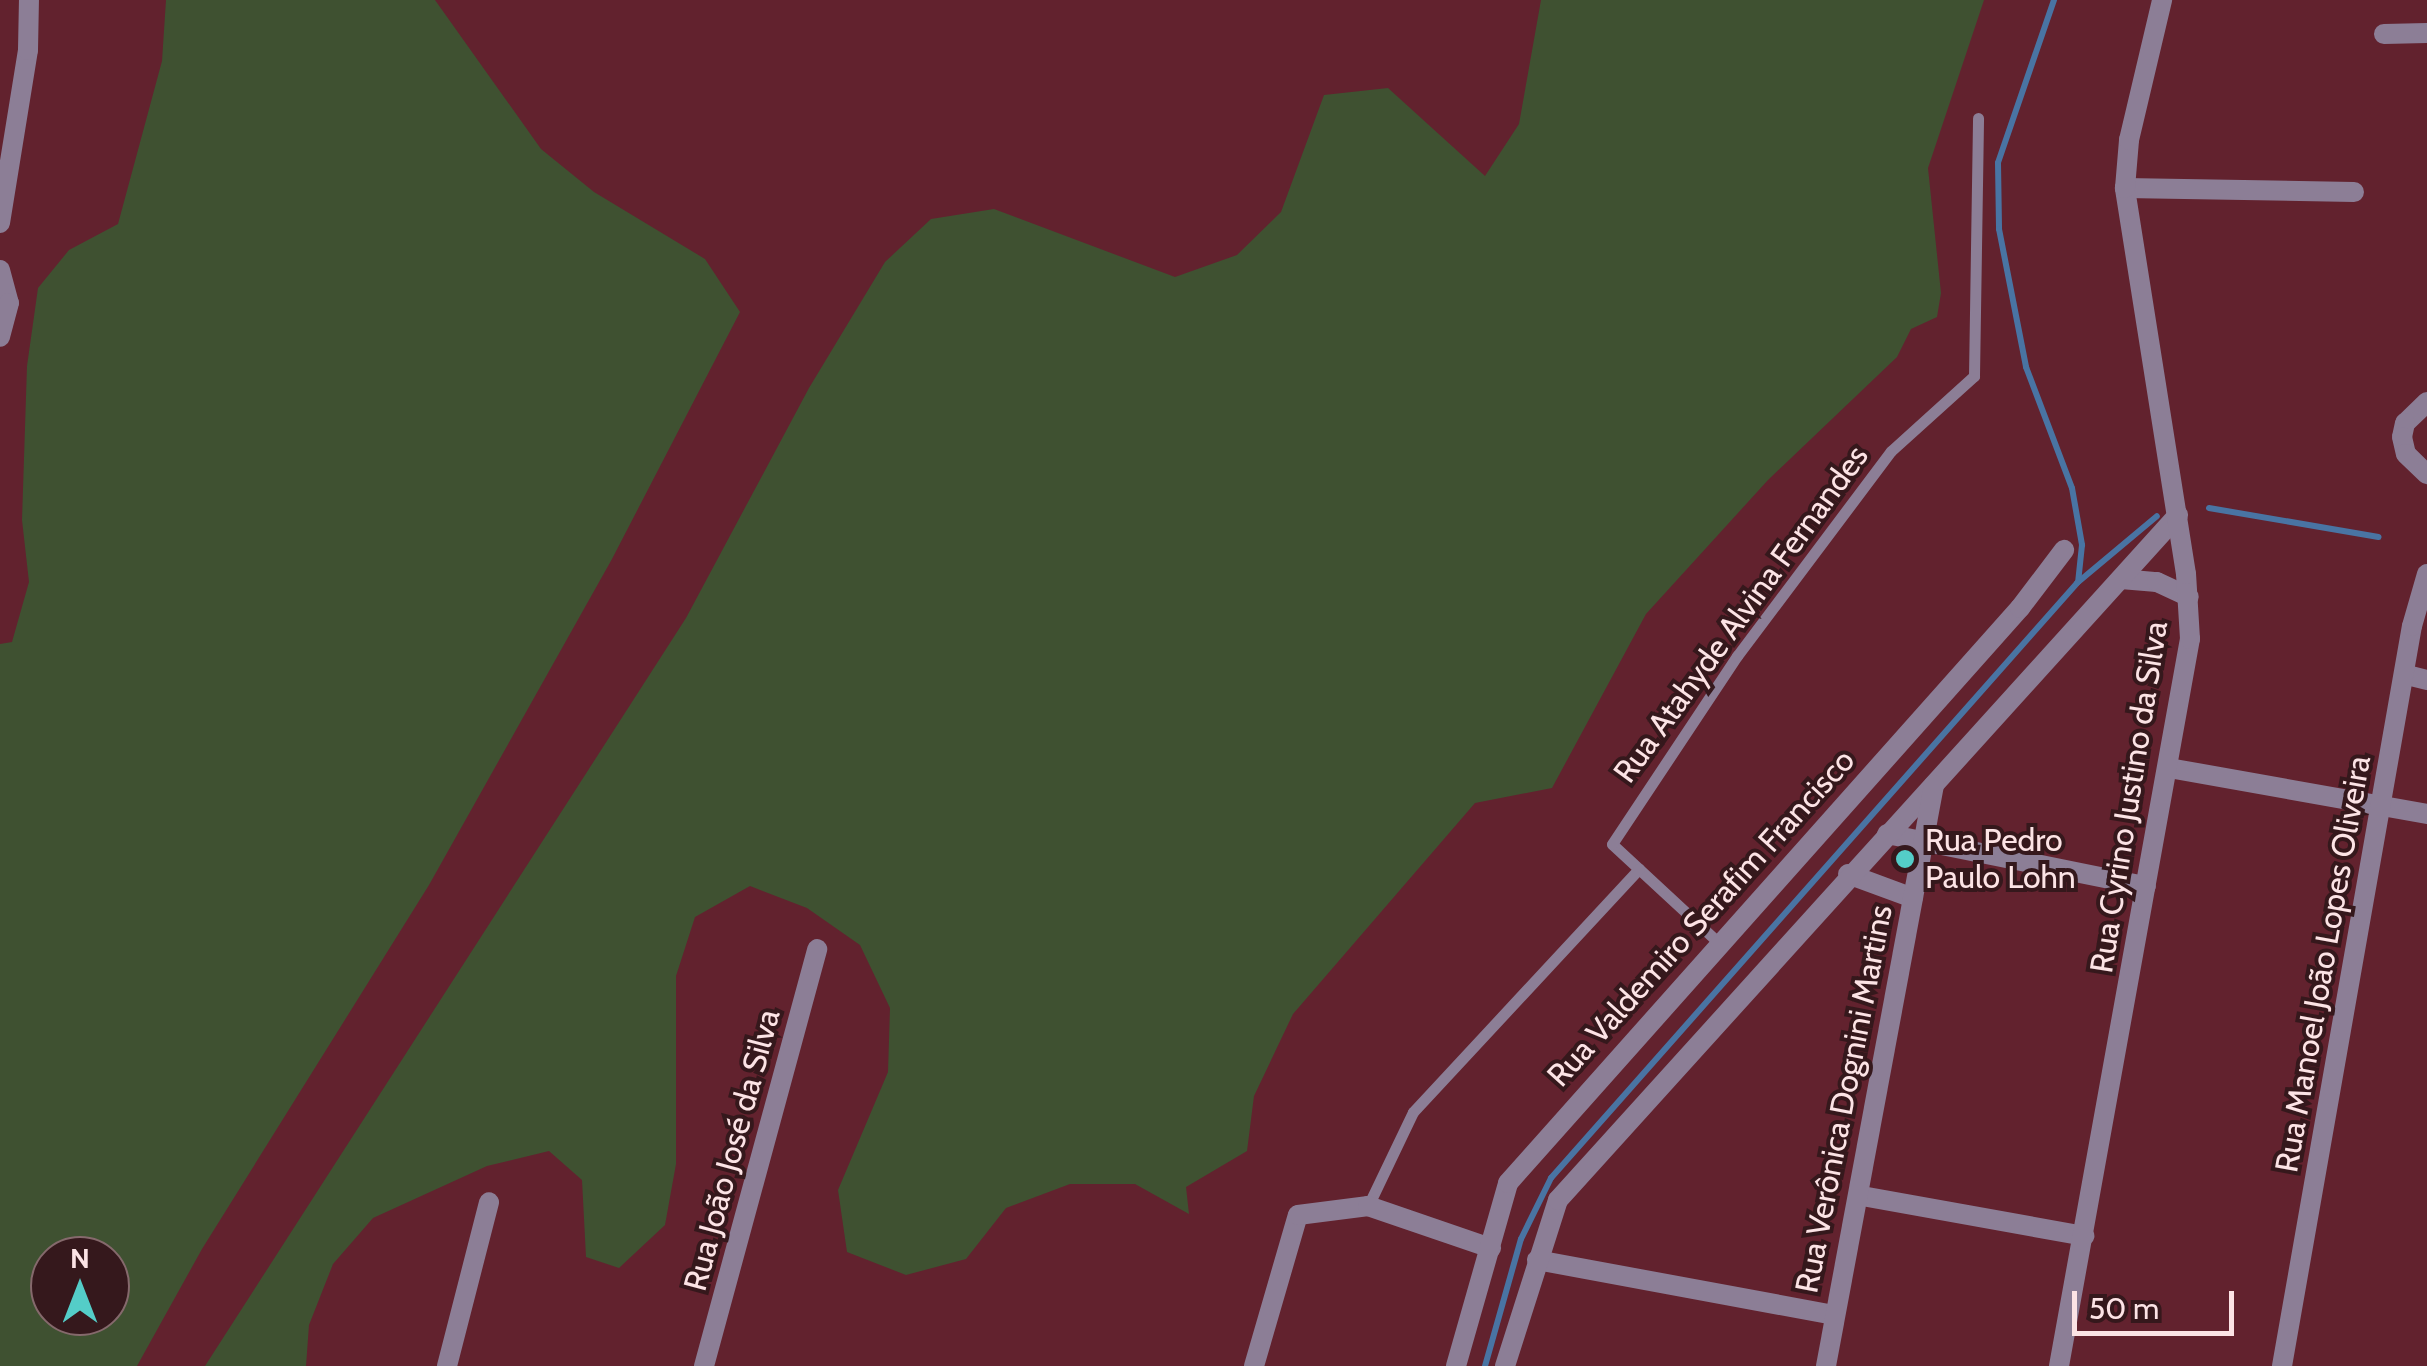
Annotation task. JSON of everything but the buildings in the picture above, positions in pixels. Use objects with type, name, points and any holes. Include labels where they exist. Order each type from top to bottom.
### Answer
[{"type":"street","points":[[0,224],[28,50],[29,0]]},
{"type":"street","name":"Rua Cyrino Justino da Silva","points":[[2059,1366],[2188,650],[2189,597],[2178,514],[2126,188],[2129,140],[2162,0]]},
{"type":"street","points":[[2384,34],[2427,33]]},
{"type":"street","points":[[2126,188],[2354,192]]},
{"type":"street","points":[[0,270],[9,304],[0,338]]},
{"type":"street","points":[[2427,402],[2404,423],[2402,437],[2406,454],[2427,474]]},
{"type":"street","points":[[1505,1366],[1558,1200],[1848,874],[1934,785],[2178,514]]},
{"type":"street","name":"Rua Valdemiro Serafim Francisco","points":[[1456,1366],[1508,1182],[2020,608],[2064,550]]},
{"type":"street","name":"Rua Manoel João Lopes Oliveira","points":[[2282,1366],[2382,802],[2417,678],[2427,574]]},
{"type":"street","points":[[2121,579],[2158,582],[2189,597]]},
{"type":"street","points":[[2169,768],[2382,802],[2427,814]]},
{"type":"street","name":"Rua Verônica Dognini Martins","points":[[1826,1366],[1862,1196],[1934,785]]},
{"type":"street","points":[[1888,834],[2146,886]]},
{"type":"street","points":[[1848,874],[1913,898]]},
{"type":"street","name":"Rua João José da Silva","points":[[704,1366],[818,949]]},
{"type":"street","points":[[1862,1196],[2084,1236]]},
{"type":"street","points":[[447,1366],[489,1202]]},
{"type":"street","points":[[1254,1366],[1298,1215],[1368,1206],[1492,1248]]},
{"type":"street","points":[[1537,1260],[1834,1314]]},
{"type":"lane","name":"Rua Atahyde Alvina Fernandes","points":[[1720,944],[1612,844],[1736,656],[1891,451],[1974,376],[1978,118]]},
{"type":"lane","points":[[1368,1206],[1414,1112],[1639,869]]},
{"type":"green space","points":[[166,0],[435,0],[541,149],[594,192],[705,259],[740,312],[612,559],[429,885],[202,1249],[137,1366],[0,1366],[0,644],[12,642],[29,582],[22,520],[27,366],[38,288],[69,250],[118,224],[162,61]]},
{"type":"green space","points":[[1541,0],[1984,0],[1928,168],[1941,293],[1937,317],[1911,329],[1897,357],[1768,480],[1646,614],[1552,788],[1475,803],[1293,1014],[1254,1096],[1247,1151],[1186,1187],[1189,1214],[1135,1184],[1070,1184],[1006,1208],[966,1259],[906,1275],[847,1252],[838,1190],[888,1072],[890,1008],[860,945],[807,908],[750,886],[695,917],[676,976],[676,1164],[665,1225],[619,1268],[586,1257],[582,1180],[549,1151],[487,1166],[373,1218],[333,1264],[309,1325],[306,1366],[205,1366],[686,618],[809,388],[885,262],[931,219],[994,209],[1175,277],[1237,255],[1281,212],[1324,95],[1388,88],[1485,176],[1519,124]]},
{"type":"waterway","points":[[2054,0],[1998,163],[1999,229],[2026,367],[2072,488],[2082,545],[2078,582]]},
{"type":"waterway","points":[[2209,508],[2379,537]]},
{"type":"waterway","points":[[1485,1366],[1521,1239],[1551,1178],[2077,583],[2157,516]]},
{"type":"place","name":"Rua Pedro Paulo Lohn","points":[[1905,859]]}]
